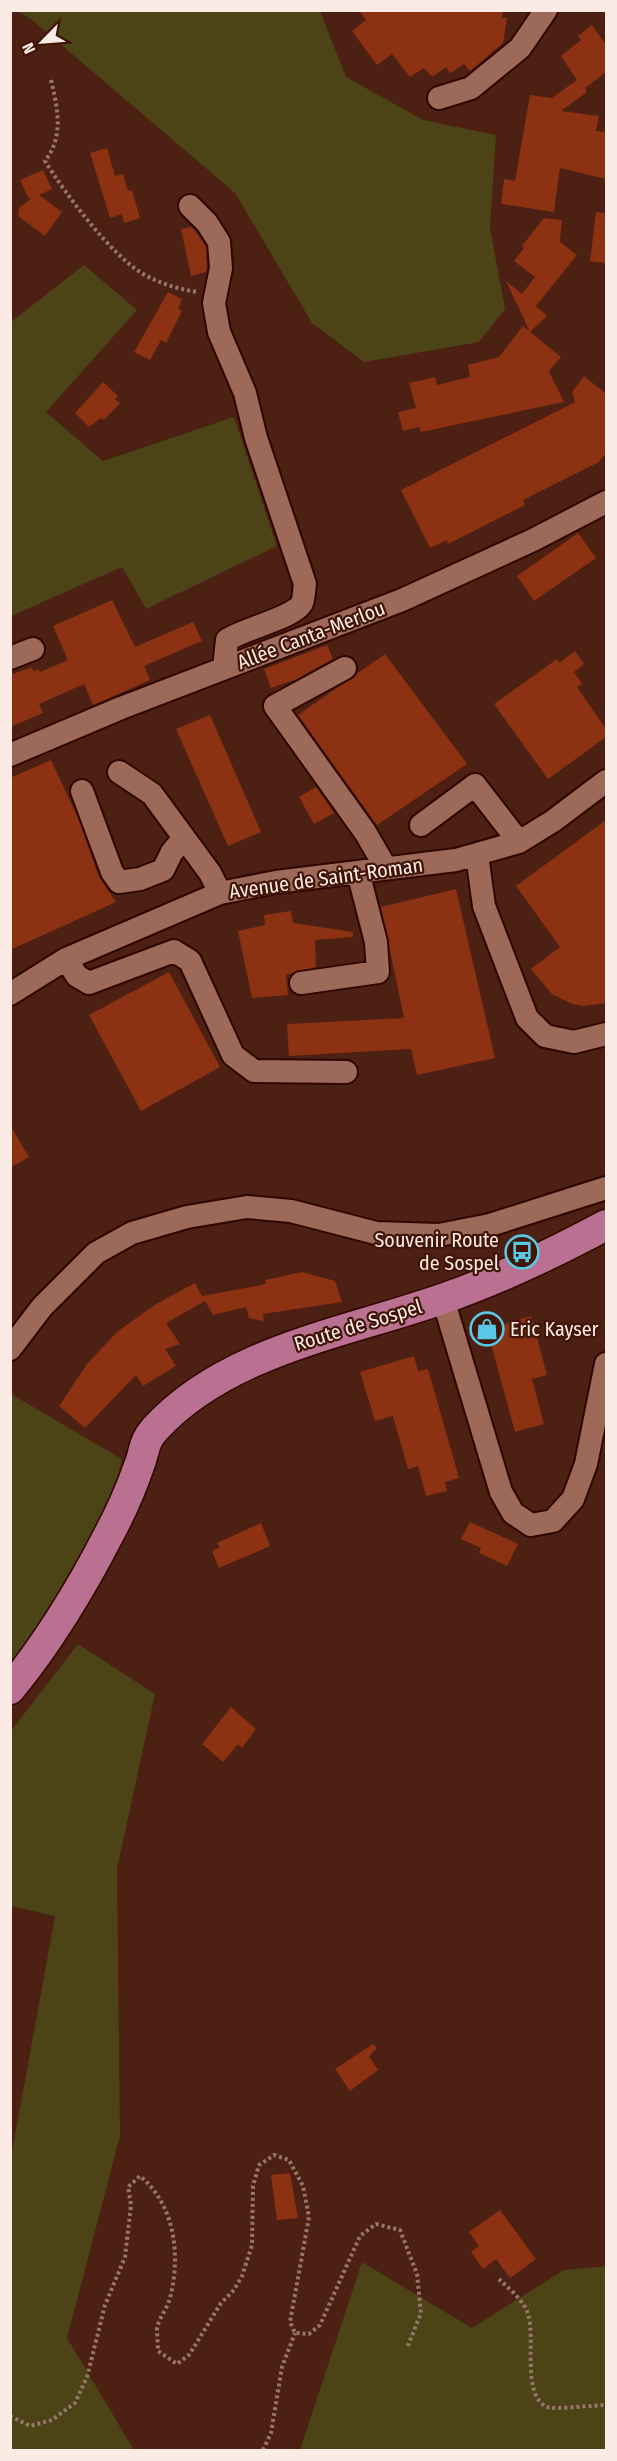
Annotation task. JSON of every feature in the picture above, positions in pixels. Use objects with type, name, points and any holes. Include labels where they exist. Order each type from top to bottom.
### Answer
[{"type":"main road","name":"Route de Sospel","points":[[445,1305],[545,1258],[606,1225]]},
{"type":"main road","name":"Route de Sospel","points":[[10,1689],[32,1664],[108,1536],[140,1464],[142,1449],[154,1430],[174,1412],[219,1380],[287,1347],[508,1287],[606,1238]]},
{"type":"street","points":[[439,98],[471,88],[520,48],[546,10]]},
{"type":"street","points":[[190,206],[207,223],[219,242],[221,268],[216,296],[219,332],[245,393],[256,438],[305,584],[302,604],[288,616],[241,631],[227,640],[224,668]]},
{"type":"street","name":"Allée Canta-Merlou","points":[[10,755],[120,708],[402,600],[533,540],[606,502]]},
{"type":"street","points":[[10,658],[33,648]]},
{"type":"street","points":[[345,668],[275,706],[365,832],[386,868]]},
{"type":"street","points":[[119,771],[152,794],[210,873],[220,893]]},
{"type":"street","name":"Avenue de Saint-Roman","points":[[10,994],[66,959],[220,893],[276,882],[477,855],[519,842],[553,821],[606,781]]},
{"type":"street","points":[[421,825],[475,785],[519,842]]},
{"type":"street","points":[[82,791],[112,872],[119,882],[140,879],[163,870],[172,852],[184,838]]},
{"type":"street","points":[[477,855],[484,906],[526,1018],[545,1036],[574,1042],[606,1034]]},
{"type":"street","points":[[301,983],[378,972],[376,942],[358,872]]},
{"type":"street","points":[[66,959],[77,976],[89,983],[174,951],[190,961],[233,1055],[254,1071],[346,1072]]},
{"type":"street","points":[[10,1348],[42,1307],[96,1253],[132,1233],[187,1216],[247,1207],[291,1211],[376,1233],[439,1235],[490,1225],[606,1188]]},
{"type":"street","points":[[445,1305],[501,1492],[513,1513],[531,1525],[553,1521],[573,1498],[586,1464],[606,1364]]},
{"type":"path","points":[[51,80],[57,102],[58,132],[54,149],[45,161],[63,190],[126,261],[144,274],[166,284],[216,296]]},
{"type":"path","points":[[10,2416],[30,2426],[52,2420],[75,2403],[87,2377],[105,2305],[125,2257],[131,2205],[128,2187],[140,2176],[156,2189],[169,2216],[175,2245],[170,2298],[158,2327],[158,2351],[177,2364],[189,2355],[221,2303],[234,2290],[242,2276],[252,2245],[253,2186],[259,2165],[274,2155],[289,2160],[303,2186],[309,2217],[290,2322],[295,2332],[282,2367],[271,2433],[263,2451]]},
{"type":"path","points":[[295,2332],[309,2334],[320,2325],[360,2236],[376,2224],[400,2229],[417,2274],[421,2313],[407,2348]]},
{"type":"path","points":[[499,2279],[527,2311],[532,2332],[530,2353],[532,2387],[536,2400],[549,2409],[606,2405]]},
{"type":"shaded area","points":[[17,11],[320,11],[346,77],[423,120],[496,135],[490,228],[505,309],[479,342],[364,362],[312,323],[235,193],[31,19]]},
{"type":"shaded area","points":[[84,265],[137,310],[46,412],[103,461],[234,417],[277,546],[146,609],[122,567],[11,616],[11,322]]},
{"type":"shaded area","points":[[11,1394],[122,1459],[112,1497],[26,1653],[11,1671]]},
{"type":"shaded area","points":[[78,1644],[155,1694],[117,1869],[120,2136],[67,2338],[134,2450],[11,2450],[11,2157],[55,1916],[11,1906],[11,1731]]},
{"type":"shaded area","points":[[362,2262],[472,2328],[564,2270],[606,2266],[606,2450],[300,2450]]},
{"type":"building","points":[[359,10],[503,10],[502,18],[507,18],[503,43],[470,71],[464,64],[450,73],[446,67],[432,77],[424,68],[410,77],[392,54],[377,65],[352,31],[366,20]]},
{"type":"building","points":[[592,25],[606,45],[606,72],[585,88],[587,92],[561,111],[599,116],[596,131],[606,132],[606,179],[560,168],[554,212],[501,204],[504,179],[515,181],[530,95],[552,98],[577,80],[561,56],[581,40],[578,36]]},
{"type":"building","points":[[107,148],[115,176],[123,174],[128,191],[132,190],[140,218],[124,223],[122,214],[110,218],[90,153]]},
{"type":"building","points":[[43,170],[52,189],[39,195],[62,212],[45,236],[18,216],[19,208],[32,198],[29,199],[20,180]]},
{"type":"building","points":[[596,212],[606,213],[606,263],[590,261]]},
{"type":"building","points":[[544,218],[562,220],[560,242],[577,255],[536,306],[547,316],[530,332],[506,281],[522,294],[535,277],[514,261],[524,248],[522,246]]},
{"type":"building","points":[[192,227],[206,246],[207,267],[206,272],[191,276],[181,229]]},
{"type":"building","points":[[168,292],[182,299],[178,309],[182,311],[166,343],[161,340],[150,360],[134,352]]},
{"type":"building","points":[[523,326],[561,357],[549,371],[564,402],[421,432],[419,427],[403,431],[398,412],[416,408],[409,383],[435,377],[437,385],[470,377],[468,365],[499,357]]},
{"type":"building","points":[[584,376],[606,394],[606,453],[599,462],[523,500],[525,505],[448,544],[447,540],[430,548],[401,490],[575,402],[572,392]]},
{"type":"building","points":[[103,382],[118,396],[115,399],[120,403],[104,420],[101,418],[89,427],[75,413]]},
{"type":"building","points":[[578,533],[596,558],[534,601],[517,576]]},
{"type":"building","points":[[112,600],[135,647],[193,622],[202,641],[144,666],[150,680],[93,705],[84,684],[39,704],[43,713],[10,727],[10,675],[32,667],[33,671],[38,669],[40,672],[68,660],[53,626]]},
{"type":"building","points":[[327,645],[333,659],[297,679],[271,688],[264,669]]},
{"type":"building","points":[[575,651],[584,664],[574,672],[582,684],[577,687],[606,729],[606,737],[548,779],[494,704],[557,659],[559,663]]},
{"type":"building","points":[[385,654],[467,764],[377,825],[298,715]]},
{"type":"building","points":[[210,715],[261,832],[228,846],[176,729]]},
{"type":"building","points":[[51,760],[78,818],[99,877],[116,902],[10,950],[10,778]]},
{"type":"building","points":[[316,787],[334,813],[314,824],[299,797]]},
{"type":"building","points":[[606,820],[606,1003],[584,1006],[572,1004],[552,994],[531,969],[560,947],[516,886]]},
{"type":"building","points":[[456,889],[495,1058],[417,1075],[411,1049],[289,1056],[287,1024],[404,1018],[381,907]]},
{"type":"building","points":[[291,911],[293,923],[353,932],[353,937],[315,940],[316,967],[286,975],[288,995],[252,998],[238,931],[265,925],[264,915]]},
{"type":"building","points":[[169,972],[220,1067],[141,1111],[89,1015]]},
{"type":"building","points":[[10,1125],[29,1157],[10,1168]]},
{"type":"building","points":[[302,1272],[335,1281],[342,1302],[263,1314],[264,1321],[249,1318],[246,1307],[213,1315],[205,1301],[166,1323],[180,1344],[165,1349],[176,1366],[143,1386],[136,1375],[85,1428],[59,1406],[87,1364],[117,1332],[156,1304],[195,1283],[202,1296],[266,1284],[265,1280]]},
{"type":"building","points":[[531,1316],[547,1375],[532,1379],[544,1424],[515,1432],[487,1329]]},
{"type":"building","points":[[414,1356],[418,1371],[428,1369],[459,1478],[445,1482],[447,1491],[426,1496],[418,1466],[408,1469],[393,1416],[375,1421],[360,1372]]},
{"type":"building","points":[[470,1522],[518,1544],[507,1566],[479,1553],[481,1548],[461,1539]]},
{"type":"building","points":[[261,1523],[270,1546],[219,1568],[212,1551],[220,1547],[217,1543]]},
{"type":"building","points":[[231,1707],[256,1729],[242,1748],[238,1744],[223,1762],[202,1744]]},
{"type":"building","points":[[373,2044],[377,2048],[369,2056],[378,2070],[350,2091],[335,2069]]},
{"type":"building","points":[[290,2173],[298,2218],[277,2220],[271,2175]]},
{"type":"building","points":[[500,2210],[536,2259],[510,2278],[496,2259],[483,2269],[471,2252],[479,2246],[469,2232]]},
{"type":"place","name":"Souvenir Route de Sospel","points":[[522,1252]]},
{"type":"place","name":"Eric Kayser","points":[[487,1329]]}]
